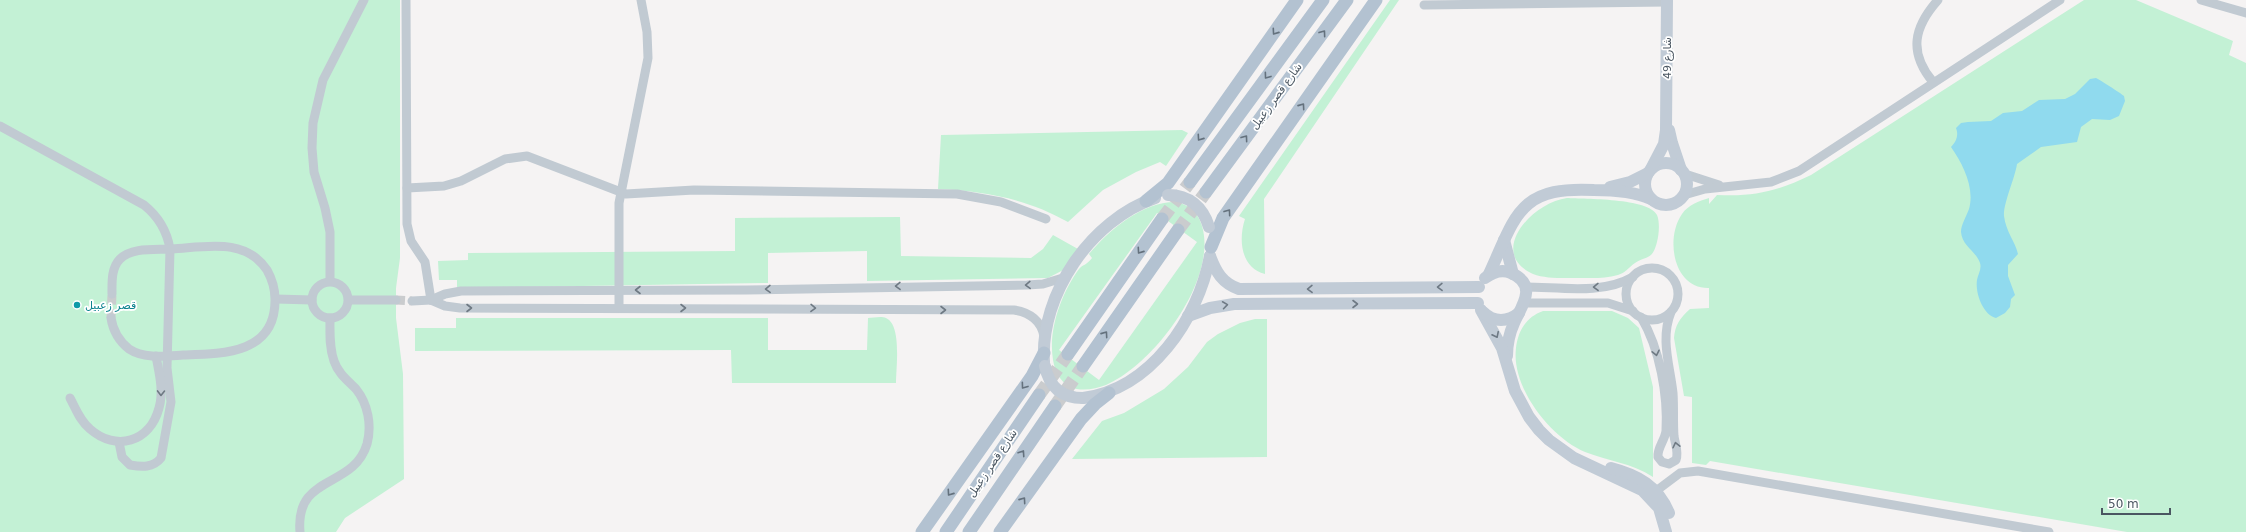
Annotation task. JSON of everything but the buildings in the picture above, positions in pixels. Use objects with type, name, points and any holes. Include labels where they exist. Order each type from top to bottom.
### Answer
[{"type":"main road","points":[[1146,201],[1168,183],[1297,0]]},
{"type":"main road","name":"شارع قصر زعبيل","points":[[1190,182],[1323,0]]},
{"type":"main road","name":"شارع قصر زعبيل","points":[[1206,192],[1347,0]]},
{"type":"main road","points":[[1210,252],[1223,218],[1376,0]]},
{"type":"main road","points":[[1068,354],[1162,219]]},
{"type":"main road","points":[[1083,366],[1178,230]]},
{"type":"main road","points":[[922,532],[1032,376],[1044,347]]},
{"type":"main road","points":[[1000,532],[1081,419],[1095,404],[1109,393]]},
{"type":"main road","name":"شارع قصر زعبيل","points":[[946,532],[1039,395]]},
{"type":"main road","name":"شارع قصر زعبيل","points":[[969,532],[1055,406]]},
{"type":"street","points":[[330,281],[330,232],[325,208],[314,172],[312,148],[313,123],[323,80],[364,0]]},
{"type":"street","points":[[406,0],[407,230],[411,241],[425,262],[432,300]]},
{"type":"street","points":[[619,308],[618,213],[648,58],[647,32],[641,0]]},
{"type":"street","points":[[1933,82],[1920,62],[1917,38],[1920,25],[1938,0]]},
{"type":"street","points":[[1673,532],[1671,517],[1653,494],[1634,475],[1588,465],[1555,445],[1529,418],[1515,391],[1496,335],[1480,307],[1479,287],[1489,274],[1504,239],[1517,215],[1537,198],[1562,190],[1597,190],[1633,193],[1651,199],[1660,205],[1671,205],[1684,195],[1705,189],[1726,186],[1757,185],[1800,171],[1933,82],[2060,0]]},
{"type":"street","points":[[2200,0],[2246,13]]},
{"type":"street","points":[[1424,5],[1667,1]]},
{"type":"street","name":"شارع 49","points":[[1667,1],[1668,117],[1672,143],[1683,172]]},
{"type":"street","name":"شارع 49","points":[[1649,171],[1664,144],[1668,117]]},
{"type":"street","points":[[0,126],[144,205],[162,224],[170,249],[168,356],[171,402],[161,458],[158,462],[149,466],[127,464],[122,457],[119,442]]},
{"type":"street","points":[[407,188],[436,188],[453,184],[505,159],[519,156],[541,160],[621,193],[632,195],[694,190],[957,194],[1001,202],[1046,219]]},
{"type":"street","points":[[1597,190],[1625,184],[1666,163],[1705,182],[1726,186]]},
{"type":"street","points":[[1649,171],[1645,190],[1651,199]]},
{"type":"street","points":[[1683,172],[1687,185],[1684,195]]},
{"type":"street","points":[[432,300],[445,306],[460,308],[1014,310],[1029,314],[1036,319],[1044,333],[1044,347],[1046,375],[1057,391],[1065,396],[1083,398],[1109,393],[1130,381],[1150,365],[1170,343],[1188,316],[1204,281],[1210,252],[1209,227],[1203,212],[1191,201],[1176,195],[1168,195],[1146,201],[1118,217],[1098,235],[1081,254],[1066,277],[1053,302],[1044,347]]},
{"type":"street","points":[[1504,239],[1512,274],[1524,287],[1606,287],[1624,282],[1644,270],[1651,268],[1664,271],[1670,275],[1678,288],[1678,296],[1676,304],[1666,323],[1665,342],[1673,393],[1674,437],[1678,452],[1676,460],[1669,464],[1662,462],[1658,457],[1658,450],[1665,436],[1666,429],[1663,388],[1654,346],[1641,317]]},
{"type":"street","points":[[111,318],[115,333],[129,348],[140,354],[168,356],[224,354],[246,348],[258,340],[267,328],[274,314],[276,299],[271,279],[264,267],[254,257],[242,250],[222,246],[134,252],[118,261],[113,274],[112,294]]},
{"type":"street","points":[[1210,252],[1219,275],[1224,281],[1231,286],[1243,289],[1479,287]]},
{"type":"street","points":[[1489,274],[1501,271],[1512,274]]},
{"type":"street","points":[[412,301],[432,300],[445,294],[461,291],[1027,285],[1043,284],[1066,277]]},
{"type":"street","points":[[1633,277],[1627,291],[1627,298],[1633,311]]},
{"type":"street","points":[[330,281],[343,286],[349,300],[343,313],[330,318],[317,313],[312,300],[317,287],[330,281]]},
{"type":"street","points":[[1506,362],[1510,336],[1522,308],[1524,287]]},
{"type":"street","points":[[276,299],[312,300]]},
{"type":"street","points":[[349,300],[396,300]]},
{"type":"street","points":[[1188,316],[1210,308],[1234,304],[1480,307],[1491,318],[1503,320],[1522,308],[1608,302],[1633,311],[1641,317],[1657,320],[1671,312]]},
{"type":"street","points":[[300,532],[299,516],[304,502],[315,491],[353,467],[364,450],[368,437],[368,415],[364,401],[341,374],[333,360],[330,345],[330,318]]},
{"type":"street","points":[[150,429],[161,400],[156,356]]},
{"type":"street","points":[[70,398],[79,417],[90,429],[103,438],[119,442],[136,438],[150,429],[167,428]]},
{"type":"street","points":[[1653,494],[1680,473],[1698,471],[2032,531],[2049,532]]},
{"type":"street","points":[[1653,494],[1666,532]]},
{"type":"green space","points":[[0,0],[400,0],[400,258],[396,288],[396,318],[403,374],[404,479],[345,518],[336,532],[0,532]]},
{"type":"green space","points":[[1390,0],[1399,0],[1264,199],[1265,274],[1257,271],[1251,266],[1243,252],[1242,236],[1245,219],[1239,216]]},
{"type":"green space","points":[[2084,0],[2136,0],[2233,41],[2229,55],[2246,63],[2246,532],[2127,532],[1710,461],[1706,465],[1692,463],[1692,397],[1684,396],[1674,338],[1679,322],[1690,309],[1709,308],[1709,288],[1697,286],[1687,280],[1680,271],[1676,260],[1674,236],[1677,224],[1684,211],[1701,200],[1709,198],[1709,204],[1717,195],[1743,195],[1766,192],[1788,185],[1811,175]]},
{"type":"green space","points":[[1182,130],[1188,133],[1166,166],[1160,162],[1136,172],[1103,190],[1068,222],[1037,207],[1021,202],[989,194],[938,189],[941,135]]},
{"type":"green space","points":[[1567,198],[1615,200],[1642,205],[1652,209],[1657,215],[1659,225],[1658,239],[1653,252],[1649,257],[1635,263],[1623,273],[1608,277],[1561,278],[1544,277],[1533,274],[1520,265],[1514,254],[1514,242],[1519,230],[1528,219],[1540,209],[1553,202]]},
{"type":"green space","points":[[1175,202],[1189,207],[1198,217],[1202,226],[1204,248],[1200,271],[1191,295],[1178,318],[1161,340],[1143,359],[1124,375],[1106,385],[1097,388],[1084,390],[1070,387],[1063,382],[1055,368],[1052,349],[1052,337],[1057,313],[1067,290],[1079,269],[1092,258],[1089,254],[1106,236],[1127,219],[1139,212],[1163,203]],"holes":[[[1157,213],[1197,242],[1099,380],[1059,350]]]},
{"type":"green space","points":[[900,217],[901,256],[1031,258],[1043,249],[1053,235],[1078,249],[1067,268],[1048,278],[867,281],[867,251],[768,253],[768,283],[457,288],[457,280],[439,280],[438,261],[468,260],[468,253],[735,251],[735,218]]},
{"type":"green space","points":[[1543,311],[1612,311],[1628,318],[1639,328],[1653,387],[1653,477],[1637,468],[1585,452],[1572,445],[1546,423],[1526,394],[1516,363],[1517,342],[1524,325],[1532,317]]},
{"type":"green space","points":[[884,317],[891,322],[896,338],[896,383],[732,383],[731,350],[415,351],[415,328],[456,328],[456,318],[768,318],[768,350],[867,350],[868,318]]},
{"type":"green space","points":[[1255,319],[1267,319],[1267,457],[1072,459],[1102,421],[1124,413],[1164,389],[1188,367],[1207,342],[1218,334],[1240,323]]},
{"type":"water","points":[[2096,78],[2124,96],[2125,101],[2119,116],[2110,120],[2092,119],[2081,127],[2077,142],[2041,147],[2017,164],[2004,211],[2005,222],[2018,254],[2008,265],[2008,276],[2015,295],[2011,299],[2010,307],[2005,313],[1996,318],[1991,316],[1987,313],[1981,303],[1977,291],[1980,263],[1966,245],[1961,232],[1969,209],[1970,193],[1967,176],[1951,147],[1956,138],[1956,128],[1961,123],[1991,121],[2003,113],[2022,111],[2039,100],[2065,99],[2075,94],[2090,79]]},
{"type":"tunnel","points":[[1162,219],[1190,182]]},
{"type":"tunnel","points":[[1178,230],[1206,192]]},
{"type":"tunnel","points":[[111,318],[112,294]]},
{"type":"tunnel","points":[[396,300],[412,301]]},
{"type":"tunnel","points":[[1039,395],[1068,354]]},
{"type":"tunnel","points":[[1055,406],[1083,366]]},
{"type":"place","name":"قصر زعبيل","points":[[77,305]]}]
